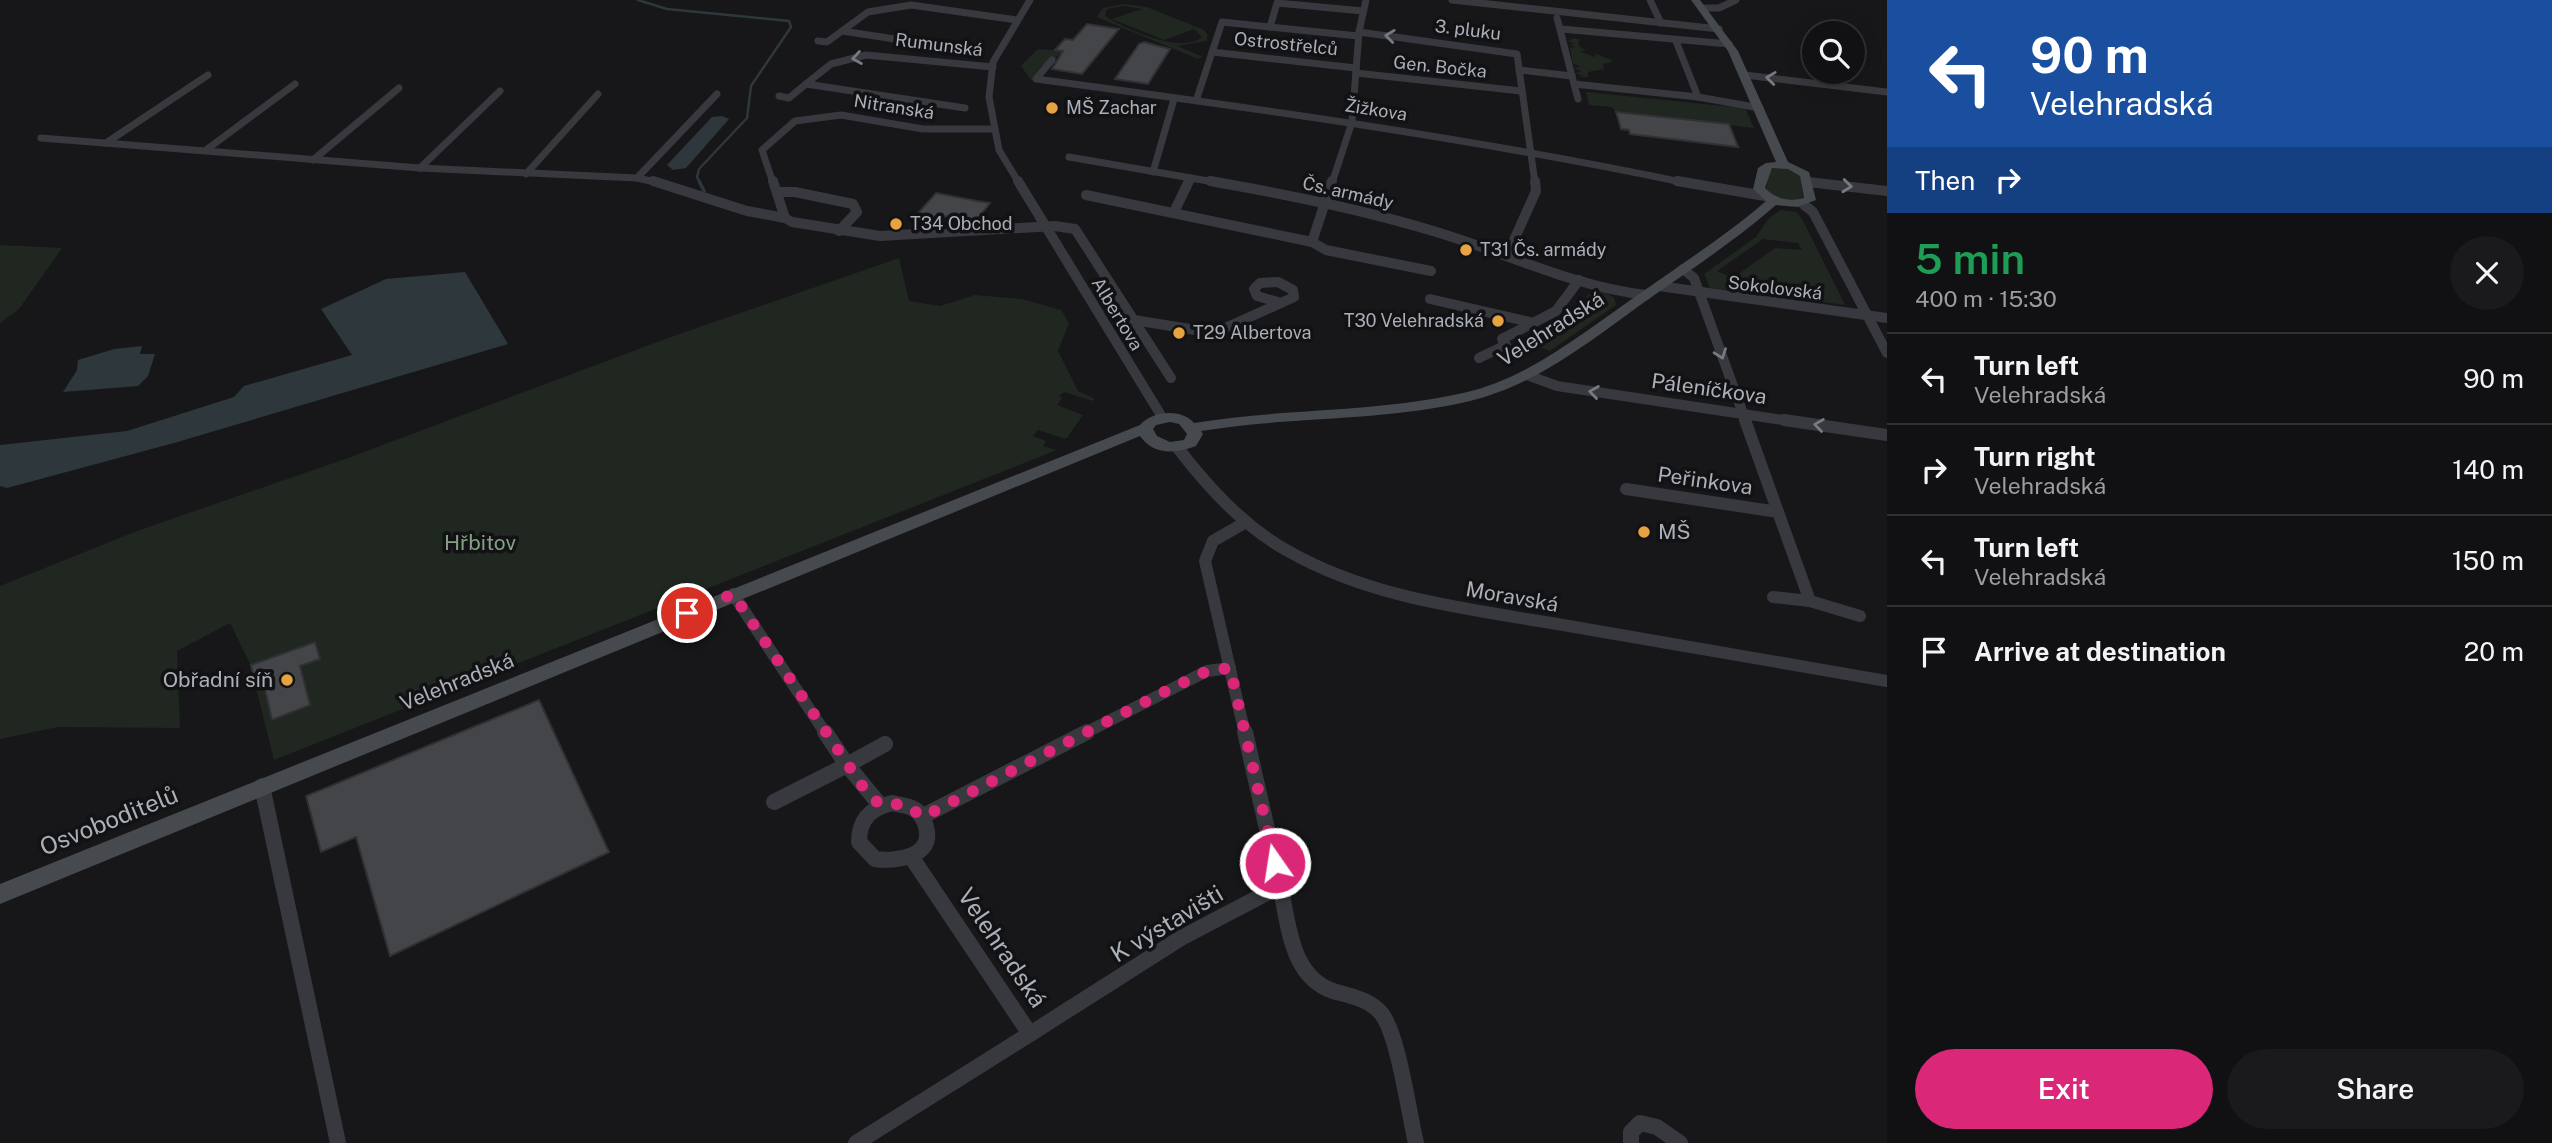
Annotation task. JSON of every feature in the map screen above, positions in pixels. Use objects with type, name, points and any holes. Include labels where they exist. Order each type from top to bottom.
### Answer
[{"type":"main road","points":[[1699,4],[1729,44],[1760,107],[1783,165],[1802,171],[1808,182],[1810,200],[1803,204],[1766,194]]},
{"type":"main road","name":"Velehradská","points":[[199,812],[733,594],[1034,475],[1145,428],[1151,421],[1162,417],[1177,418],[1192,428],[1257,418],[1435,402],[1488,391],[1527,375],[1683,270],[1762,211],[1766,194],[1764,168],[1783,165]]},
{"type":"main road","points":[[1145,428],[1147,437],[1156,444]]},
{"type":"main road","points":[[1177,447],[1193,439],[1192,428]]},
{"type":"main road","name":"Velehradská","points":[[1034,475],[1131,446],[1156,444],[1177,447]]},
{"type":"main road","name":"Osvoboditelů","points":[[0,894],[199,812]]},
{"type":"street","name":"Albertova","points":[[1030,0],[993,67],[989,97],[994,130],[1005,161],[1152,405],[1162,417]]},
{"type":"street","points":[[1312,242],[1352,122],[1358,34],[1366,0]]},
{"type":"street","points":[[1452,0],[1555,15],[1719,29]]},
{"type":"street","points":[[1509,0],[1511,8]]},
{"type":"street","points":[[1550,0],[1561,29],[1578,99]]},
{"type":"street","points":[[1650,0],[1661,23]]},
{"type":"street","points":[[1699,4],[1720,8],[1737,0]]},
{"type":"street","points":[[1270,27],[1277,3],[1363,11]]},
{"type":"street","points":[[818,41],[827,42],[868,12],[911,5],[1017,20]]},
{"type":"street","points":[[1196,101],[1222,22],[1358,34]]},
{"type":"street","points":[[1561,29],[1729,44]]},
{"type":"street","points":[[842,31],[980,52]]},
{"type":"street","name":"3. pluku","points":[[1358,34],[1512,51],[1517,54],[1519,70]]},
{"type":"street","points":[[1676,41],[1698,97]]},
{"type":"street","name":"Ostrostřelců","points":[[1212,52],[1356,70]]},
{"type":"street","name":"Rumunská","points":[[779,96],[789,97],[834,62],[877,55],[973,68],[993,67]]},
{"type":"street","name":"Žižkova","points":[[1052,60],[1036,79],[1352,122],[1766,194]]},
{"type":"street","name":"Gen. Bočka","points":[[1356,70],[1521,91]]},
{"type":"street","points":[[1510,249],[1516,241],[1536,191],[1519,70],[1760,107]]},
{"type":"street","points":[[106,143],[208,75]]},
{"type":"street","points":[[1745,75],[1887,92]]},
{"type":"street","points":[[206,150],[295,84]]},
{"type":"street","points":[[806,85],[965,108]]},
{"type":"street","points":[[313,160],[399,88]]},
{"type":"street","points":[[420,168],[500,91]]},
{"type":"street","points":[[526,174],[598,94]]},
{"type":"street","points":[[637,178],[717,94]]},
{"type":"street","points":[[1153,172],[1174,99]]},
{"type":"street","name":"Nitranská","points":[[785,218],[762,150],[792,124],[841,115],[923,129],[994,130]]},
{"type":"street","points":[[41,138],[420,168],[637,178],[665,183],[694,196],[756,214],[839,231],[880,236],[1044,226]]},
{"type":"street","name":"Čs. armády","points":[[1069,157],[1325,201],[1442,234],[1611,291],[1646,295]]},
{"type":"street","points":[[1174,212],[1191,178]]},
{"type":"street","points":[[1808,182],[1887,191]]},
{"type":"street","name":"Žižkova","points":[[1733,190],[1757,200],[1762,211]]},
{"type":"street","points":[[777,192],[795,192],[856,206],[857,212],[839,231]]},
{"type":"street","points":[[1086,195],[1174,212],[1190,219],[1312,242],[1326,250],[1431,271]]},
{"type":"street","points":[[1803,204],[1813,212],[1887,353]]},
{"type":"street","name":"Albertova","points":[[1044,226],[1075,229],[1171,378]]},
{"type":"street","name":"Peřinkova","points":[[1683,270],[1693,277],[1700,294],[1810,601]]},
{"type":"street","points":[[1479,358],[1506,345],[1502,339],[1556,311],[1579,280]]},
{"type":"street","name":"Sokolovská","points":[[1659,286],[1700,294],[1887,318]]},
{"type":"street","points":[[1611,291],[1625,302],[1626,309]]},
{"type":"street","points":[[1430,299],[1534,323]]},
{"type":"street","points":[[1134,320],[1214,333],[1281,303]]},
{"type":"street","name":"Páleníčkova","points":[[1527,375],[1557,386],[1887,435]]},
{"type":"street","name":"Moravská","points":[[1177,447],[1216,496],[1246,522],[1306,561],[1395,594],[1887,681]]},
{"type":"street","name":"Peřinkova","points":[[1626,489],[1778,512]]},
{"type":"street","points":[[1246,522],[1213,542],[1205,555],[1280,886],[1304,970],[1327,988],[1364,998],[1382,1012],[1388,1023],[1416,1143]]},
{"type":"street","points":[[733,594],[847,765],[880,805]]},
{"type":"street","points":[[1773,597],[1810,601],[1860,616]]},
{"type":"street","points":[[923,817],[1207,671],[1230,668]]},
{"type":"street","points":[[774,802],[885,744]]},
{"type":"street","points":[[262,786],[338,1143]]},
{"type":"street","points":[[904,804],[923,817],[927,839],[912,858],[887,863],[865,852],[859,842],[858,831],[862,820],[880,805],[904,804]]},
{"type":"street","name":"Velehradská","points":[[856,1143],[1030,1034],[912,858]]},
{"type":"street","name":"K výstavišti","points":[[1030,1034],[1181,938],[1280,886]]},
{"type":"street","points":[[1631,1143],[1634,1127],[1643,1123],[1656,1124],[1671,1133],[1680,1143]]},
{"type":"green space","points":[[1124,4],[1147,7],[1204,30],[1208,35],[1206,41],[1177,46],[1203,57],[1198,59],[1097,17],[1103,8]],"holes":[[[1124,6],[1142,9],[1112,19],[1164,40],[1194,29],[1202,37],[1193,42],[1168,42],[1139,33],[1105,16],[1107,9]]]},
{"type":"green space","points":[[1574,38],[1580,40],[1578,45],[1586,51],[1579,51],[1614,61],[1603,64],[1604,69],[1588,72],[1588,77],[1576,77],[1583,76],[1575,73],[1582,71],[1574,69],[1580,66],[1573,64],[1570,48],[1576,47],[1569,45],[1575,44],[1568,41]]},
{"type":"green space","points":[[1038,49],[1063,51],[1031,80],[1021,66]]},
{"type":"green space","points":[[1586,92],[1742,108],[1746,110],[1754,128],[1616,112],[1612,107],[1589,105]]},
{"type":"green space","points":[[1778,167],[1793,170],[1800,175],[1803,198],[1784,199],[1766,190],[1770,169]]},
{"type":"green space","points":[[1781,210],[1797,212],[1845,305],[1710,288],[1704,274],[1756,237],[1769,218]],"holes":[[[1763,239],[1798,243],[1802,250],[1775,248],[1733,278],[1717,271]]]},
{"type":"green space","points":[[0,245],[62,248],[19,309],[0,323]]},
{"type":"green space","name":"Hřbitov","points":[[899,258],[909,301],[940,306],[975,295],[1022,299],[1061,310],[1069,323],[1058,351],[1078,391],[1095,399],[1093,401],[1064,392],[1059,396],[1062,398],[1057,405],[1083,415],[1066,439],[1038,430],[1033,436],[1046,441],[1043,446],[1057,450],[274,760],[250,664],[230,623],[177,651],[180,728],[58,727],[0,739],[0,586],[137,531],[348,458],[668,338]]},
{"type":"green space","points":[[1604,291],[1614,298],[1616,305],[1550,351],[1529,343],[1569,320],[1588,295]]},
{"type":"shaded area","points":[[722,116],[729,119],[686,168],[673,170],[667,165],[712,117]]},
{"type":"shaded area","points":[[465,272],[508,344],[174,443],[7,488],[0,486],[0,445],[127,431],[234,397],[244,386],[352,355],[321,309],[386,279]]},
{"type":"shaded area","points":[[142,346],[140,354],[155,354],[148,376],[138,386],[63,392],[77,370],[78,360],[114,349]]},
{"type":"building","points":[[1087,24],[1119,29],[1082,74],[1052,69],[1063,51],[1055,50],[1065,39],[1073,40]]},
{"type":"building","points":[[1144,42],[1170,49],[1148,84],[1115,79],[1139,44]]},
{"type":"building","points":[[1616,112],[1729,124],[1738,147],[1630,134],[1629,130],[1621,129]]},
{"type":"building","points":[[936,193],[990,203],[975,222],[944,216],[937,225],[912,220]]},
{"type":"building","name":"Obřadní síň","points":[[315,642],[320,659],[300,666],[310,705],[272,720],[263,680],[255,683],[251,665]]},
{"type":"building","points":[[539,700],[609,852],[390,956],[356,837],[321,852],[306,796]]},
{"type":"waterway","points":[[638,0],[667,9],[789,21],[791,27],[751,86],[747,118],[699,169],[697,177],[704,191]]},
{"type":"place","name":"MŠ Zachar","points":[[1052,108]]},
{"type":"place","name":"T34 Obchod","points":[[896,224]]},
{"type":"place","name":"T31 Čs. armády","points":[[1466,250]]},
{"type":"place","name":"T30 Velehradská","points":[[1498,321]]},
{"type":"place","name":"T29 Albertova","points":[[1179,333]]},
{"type":"place","name":"MŠ","points":[[1644,532]]},
{"type":"place","name":"Obřadní síň","points":[[287,680]]},
{"type":"route","points":[[687,613],[733,594],[863,787],[880,805],[904,804],[923,817],[1207,671],[1230,668],[1275,863]]}]
